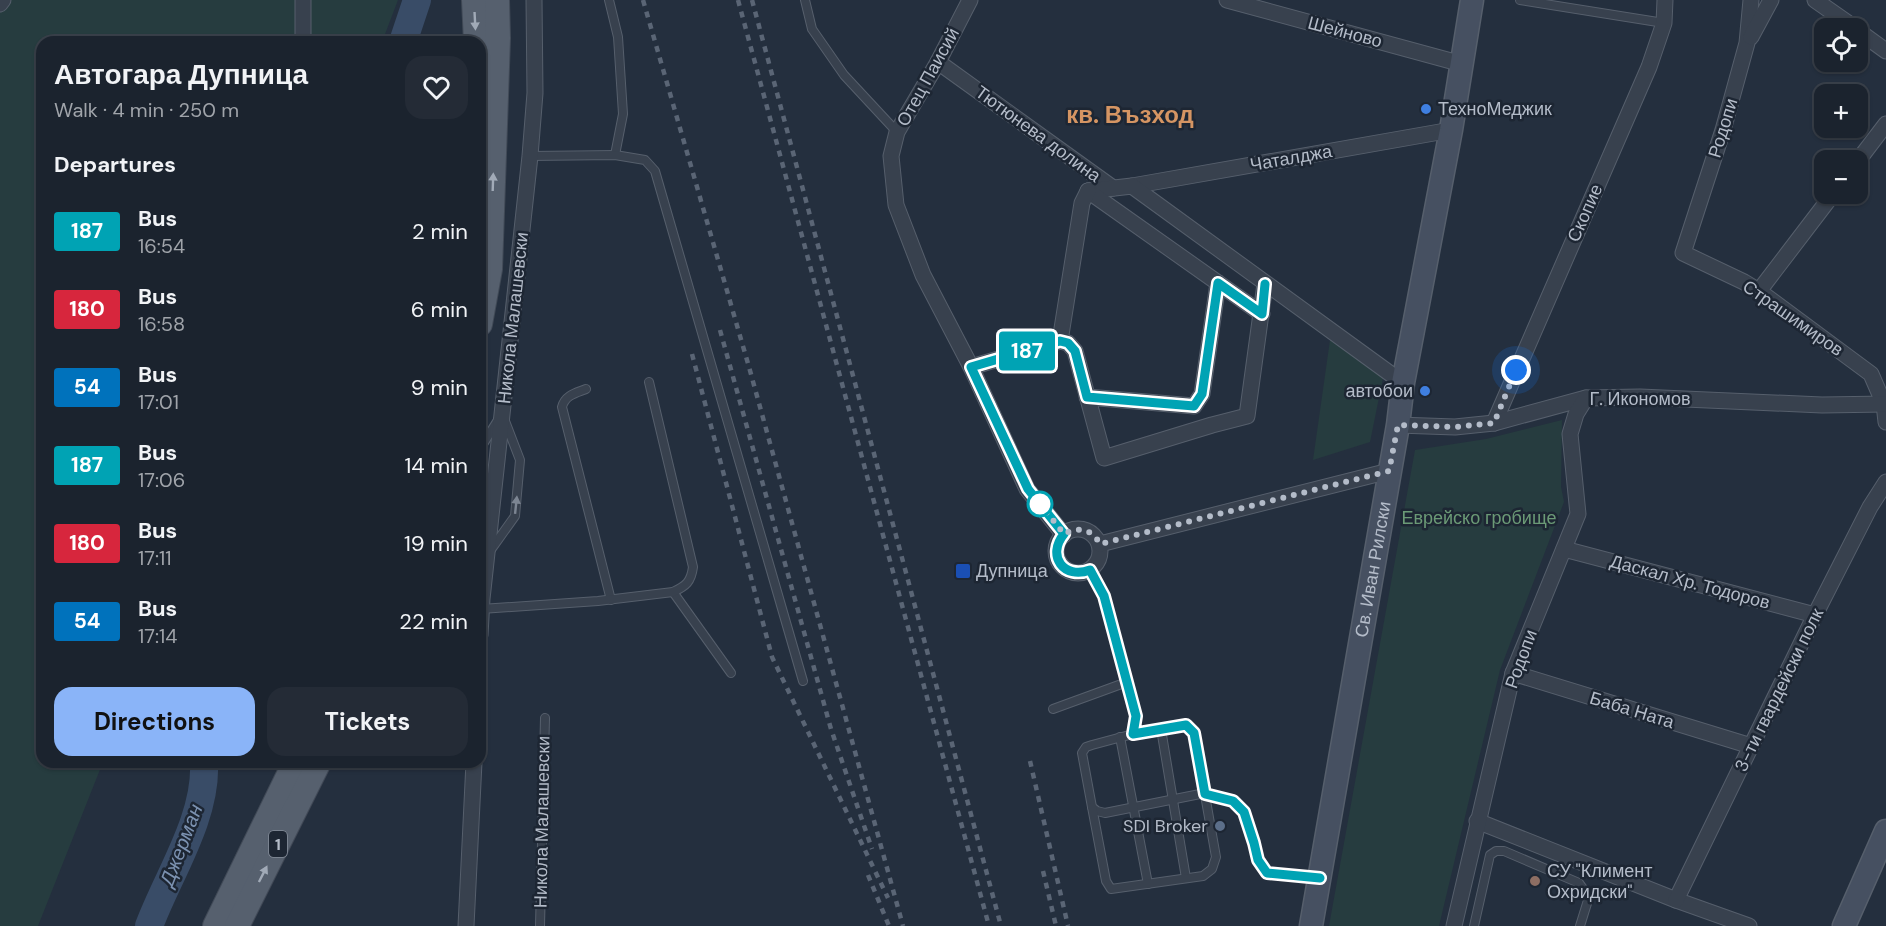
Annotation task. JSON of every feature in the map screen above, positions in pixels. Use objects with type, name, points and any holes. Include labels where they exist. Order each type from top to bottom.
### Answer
[{"type":"main road","points":[[474,0],[476,36]]},
{"type":"main road","points":[[486,291],[490,269],[498,38],[497,0]]},
{"type":"main road","name":"1","points":[[215,926],[293,768]]},
{"type":"main road","name":"1","points":[[237,926],[316,768]]},
{"type":"street","points":[[0,4],[3,0]]},
{"type":"street","points":[[303,0],[303,36]]},
{"type":"street","name":"Никола Малашевски","points":[[486,562],[531,156],[536,93],[534,0]]},
{"type":"street","name":"Отец Паисий","points":[[970,0],[938,62],[897,132],[891,156],[896,205],[923,275],[971,367],[1028,489],[1064,534]]},
{"type":"street","name":"Шейново","points":[[1227,0],[1462,64]]},
{"type":"street","name":"Св. Иван Рилски","points":[[1311,926],[1398,425],[1403,383],[1451,130],[1472,0]]},
{"type":"street","name":"Скопие","points":[[1494,423],[1649,67],[1664,23],[1665,0]]},
{"type":"street","name":"Родопи","points":[[1683,253],[1723,130],[1748,43],[1751,0]]},
{"type":"street","points":[[1748,43],[1771,0]]},
{"type":"street","points":[[1815,0],[1840,18]]},
{"type":"street","points":[[1868,38],[1886,51]]},
{"type":"street","name":"Тютюнева долина","points":[[938,62],[1113,188],[1132,186]]},
{"type":"street","points":[[1866,150],[1886,124]]},
{"type":"street","name":"Чаталджа","points":[[1132,186],[1451,130]]},
{"type":"street","points":[[1132,186],[1403,383]]},
{"type":"street","points":[[1088,191],[1113,188]]},
{"type":"street","points":[[1088,191],[1262,314]]},
{"type":"street","points":[[1060,341],[1082,202],[1088,191]]},
{"type":"street","points":[[1759,291],[1825,204]]},
{"type":"street","name":"Страшимиров","points":[[1683,253],[1759,291],[1871,374],[1885,404],[1886,422]]},
{"type":"street","points":[[1087,397],[1194,406],[1202,394],[1218,283]]},
{"type":"street","points":[[971,367],[1060,341],[1068,343],[1075,351],[1104,458],[1212,424],[1247,416],[1265,284]]},
{"type":"street","name":"Г. Икономов","points":[[1398,425],[1455,427],[1494,423],[1586,398],[1640,397],[1822,405],[1885,404]]},
{"type":"street","name":"Родопи","points":[[1454,926],[1513,673],[1578,514],[1570,434],[1576,414],[1586,398]]},
{"type":"street","points":[[1100,544],[1389,471]]},
{"type":"street","name":"3-ти гвардейски полк","points":[[1676,900],[1815,615],[1870,507],[1886,482]]},
{"type":"street","points":[[1077,529],[1084,530],[1096,538],[1100,544],[1099,559],[1090,570],[1076,573],[1063,567],[1056,554],[1059,540],[1064,534],[1077,529]]},
{"type":"street","name":"Даскал Хр. Тодоров","points":[[1564,549],[1815,615]]},
{"type":"street","name":"Баба Ната","points":[[1513,673],[1751,746]]},
{"type":"street","points":[[466,926],[474,768]]},
{"type":"street","points":[[1477,821],[1739,924]]},
{"type":"street","points":[[1844,926],[1886,831]]},
{"type":"lane","points":[[609,0],[618,37],[623,114],[615,155]]},
{"type":"lane","points":[[805,0],[812,29],[825,48],[844,75],[897,132]]},
{"type":"lane","points":[[1520,0],[1664,23]]},
{"type":"lane","points":[[531,156],[615,155],[645,160],[655,171],[804,681]]},
{"type":"lane","points":[[486,600],[611,600],[673,592],[683,588],[691,580],[693,567],[648,382]]},
{"type":"lane","points":[[586,389],[564,400],[562,407],[611,600]]},
{"type":"lane","points":[[486,439],[502,414]]},
{"type":"lane","points":[[487,554],[514,516],[520,460],[502,414]]},
{"type":"lane","points":[[1090,570],[1104,596],[1136,716],[1133,734]]},
{"type":"lane","points":[[673,592],[731,674]]},
{"type":"lane","points":[[1053,709],[1127,682]]},
{"type":"lane","name":"Никола Малашевски","points":[[540,926],[545,718]]},
{"type":"lane","points":[[1186,725],[1194,733],[1216,857],[1212,869],[1203,876],[1111,889],[1106,881],[1082,753],[1086,747],[1133,734],[1186,725]]},
{"type":"lane","points":[[1161,729],[1186,878]]},
{"type":"lane","points":[[1120,737],[1148,884]]},
{"type":"lane","points":[[1092,807],[1105,813],[1205,794],[1233,801],[1244,812],[1258,860],[1267,873],[1320,878]]},
{"type":"lane","points":[[1474,926],[1490,855],[1496,851],[1504,851],[1579,883],[1589,897],[1580,926]]},
{"type":"green space","points":[[0,0],[398,0],[384,36],[36,36],[36,768],[101,768],[38,926],[0,926]]},
{"type":"green space","points":[[1330,340],[1383,378],[1370,442],[1313,460]]},
{"type":"green space","name":"Еврейско гробище","points":[[1562,420],[1561,487],[1564,502],[1500,670],[1439,926],[1329,926],[1415,450],[1486,439]]},
{"type":"waterway","name":"Джерман","points":[[405,36],[417,0]]},
{"type":"waterway","name":"Джерман","points":[[149,926],[193,825],[203,783],[204,768]]},
{"type":"railway","points":[[643,0],[749,367],[903,926]]},
{"type":"railway","points":[[738,0],[989,926]]},
{"type":"railway","points":[[752,0],[1001,926]]},
{"type":"railway","points":[[720,330],[831,729],[872,849]]},
{"type":"railway","points":[[692,354],[772,657],[888,898]]},
{"type":"railway","points":[[1030,761],[1068,926]]},
{"type":"railway","points":[[1043,871],[1056,926]]},
{"type":"railway","points":[[868,875],[889,926]]},
{"type":"bus line","name":"187","points":[[1265,284],[1262,314],[1218,283],[1202,394],[1194,406],[1087,397],[1075,351],[1068,343],[1060,341],[971,367],[1028,489],[1064,534],[1057,547],[1056,554],[1059,561],[1069,571],[1083,573],[1090,570],[1104,596],[1136,716],[1133,734],[1186,725],[1194,733],[1205,794],[1233,801],[1244,812],[1258,860],[1267,873],[1320,878]]},
{"type":"place","name":"ТехноМеджик","points":[[1426,109]]},
{"type":"place","name":"автобои","points":[[1425,391]]},
{"type":"place","name":"Дупница","points":[[963,571]]},
{"type":"place","name":"SDI Broker","points":[[1220,826]]},
{"type":"place","name":"СУ \"Климент Охридски\"","points":[[1535,881]]},
{"type":"district","name":"кв. Възход","points":[[1130,115]]},
{"type":"route","points":[[1040,504],[1064,534],[1077,529],[1084,530],[1091,533],[1100,544],[1389,471],[1398,425],[1455,427],[1494,423],[1516,370]]}]
